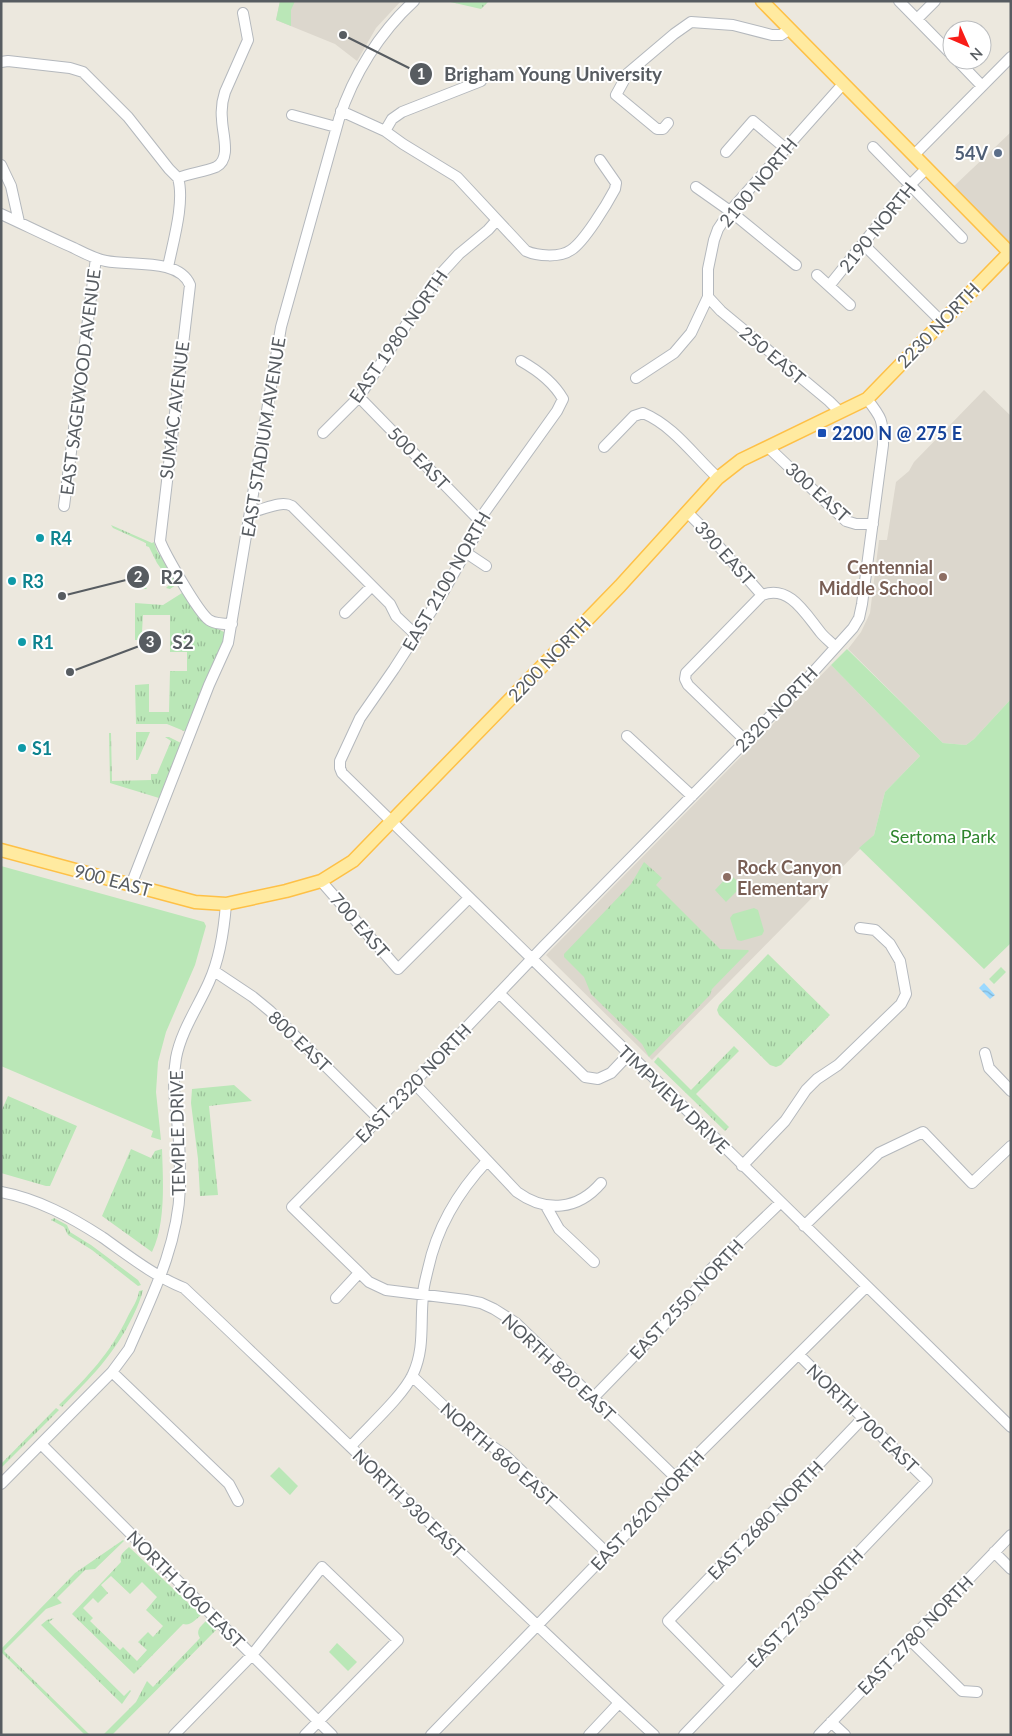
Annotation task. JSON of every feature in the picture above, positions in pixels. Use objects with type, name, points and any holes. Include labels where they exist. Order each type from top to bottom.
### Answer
[{"type":"main road","points":[[762,1],[1010,252]]},
{"type":"main road","name":"2230 NORTH","points":[[867,399],[1010,252]]},
{"type":"main road","name":"2200 NORTH","points":[[226,904],[321,881],[353,860],[620,586],[718,478],[741,460],[867,399]]},
{"type":"main road","name":"900 EAST","points":[[1,850],[195,902],[226,904]]},
{"type":"street","name":"EAST STADIUM AVENUE","points":[[131,884],[228,643],[281,327],[341,111],[348,93],[383,34],[414,1]]},
{"type":"street","points":[[899,1],[942,45]]},
{"type":"street","points":[[917,19],[935,1]]},
{"type":"street","points":[[178,178],[217,166],[223,159],[225,149],[222,101],[248,40],[243,13]]},
{"type":"street","points":[[668,123],[663,129],[657,129],[616,95],[628,73],[674,34],[691,22],[733,26],[772,35],[781,35],[790,29]]},
{"type":"street","points":[[914,155],[1011,57]]},
{"type":"street","points":[[1,62],[8,61],[70,68],[83,72],[128,117],[178,178],[181,188],[181,200],[168,267],[106,261],[96,258],[1,214]]},
{"type":"street","points":[[967,70],[982,86]]},
{"type":"street","points":[[385,131],[392,119],[402,112],[481,81]]},
{"type":"street","name":"2100 NORTH","points":[[708,297],[708,269],[718,229],[730,211],[843,84]]},
{"type":"street","points":[[341,111],[385,131],[457,177],[496,221],[526,251],[534,255],[565,254],[578,245],[615,189],[616,183],[600,160]]},
{"type":"street","points":[[292,115],[336,127]]},
{"type":"street","points":[[726,152],[753,121],[785,148]]},
{"type":"street","points":[[873,147],[962,238]]},
{"type":"street","points":[[1,166],[11,186],[19,222]]},
{"type":"street","name":"2190 NORTH","points":[[829,286],[910,185],[926,168]]},
{"type":"street","points":[[696,187],[730,211],[796,264]]},
{"type":"street","name":"EAST 1980 NORTH","points":[[323,433],[359,397],[436,278],[459,254],[496,221]]},
{"type":"street","points":[[863,244],[941,321]]},
{"type":"street","name":"EAST SAGEWOOD AVENUE","points":[[64,506],[96,258]]},
{"type":"street","name":"SUMAC AVENUE","points":[[168,267],[187,278],[190,285],[160,541],[164,552],[209,620],[232,624]]},
{"type":"street","points":[[817,275],[850,305]]},
{"type":"street","points":[[636,378],[670,356],[683,344],[692,333],[708,297]]},
{"type":"street","name":"250 EAST","points":[[708,297],[721,311],[840,412]]},
{"type":"street","name":"EAST 2100 NORTH","points":[[340,768],[340,762],[360,718],[441,596],[477,532],[479,520],[558,410],[563,400],[558,390],[535,369],[521,361]]},
{"type":"street","name":"500 EAST","points":[[359,397],[479,520]]},
{"type":"street","name":"2320 NORTH","points":[[532,959],[746,741],[853,628],[859,618],[883,445],[883,424],[880,415],[867,399]]},
{"type":"street","points":[[604,447],[634,416],[643,413],[655,418],[670,429],[718,478]]},
{"type":"street","name":"300 EAST","points":[[768,447],[846,520],[856,524],[873,524]]},
{"type":"street","points":[[251,512],[282,503],[292,506],[390,604],[396,616],[416,634]]},
{"type":"street","name":"390 EAST","points":[[687,512],[762,595]]},
{"type":"street","points":[[465,552],[486,566]]},
{"type":"street","points":[[345,613],[372,586]]},
{"type":"street","points":[[746,741],[688,685],[685,679],[686,673],[762,595],[775,592],[793,600],[805,610],[821,633],[835,647]]},
{"type":"street","points":[[627,736],[692,796]]},
{"type":"street","name":"TIMPVIEW DRIVE","points":[[340,768],[345,776],[469,898],[1011,1427]]},
{"type":"street","name":"700 EAST","points":[[321,881],[398,969],[469,898]]},
{"type":"street","name":"TEMPLE DRIVE","points":[[1,1484],[112,1372],[129,1349],[160,1278],[171,1245],[178,1205],[179,1142],[173,1085],[176,1057],[189,1023],[214,971],[224,926],[226,904]]},
{"type":"street","points":[[742,1166],[785,1121],[806,1090],[817,1079],[838,1065],[901,1004],[906,994],[900,961],[890,944],[875,930],[860,928]]},
{"type":"street","name":"EAST 2320 NORTH","points":[[292,1206],[414,1083],[532,959]]},
{"type":"street","name":"800 EAST","points":[[214,971],[270,1011],[379,1119]]},
{"type":"street","points":[[499,993],[585,1077],[598,1079],[610,1073],[629,1054]]},
{"type":"street","points":[[985,1053],[989,1068],[1011,1091]]},
{"type":"street","points":[[414,1083],[517,1192],[532,1202],[546,1206],[567,1205],[589,1195],[601,1183]]},
{"type":"street","points":[[804,1226],[880,1153],[923,1132],[972,1183],[1011,1146]]},
{"type":"street","points":[[350,1446],[400,1393],[412,1376],[421,1347],[422,1296],[431,1256],[442,1225],[458,1196],[487,1161]]},
{"type":"street","name":"NORTH 930 EAST","points":[[1,1192],[52,1207],[101,1236],[160,1278],[184,1288],[537,1626],[654,1735]]},
{"type":"street","name":"EAST 2550 NORTH","points":[[594,1397],[690,1298],[710,1269],[780,1203]]},
{"type":"street","name":"NORTH 820 EAST","points":[[292,1206],[370,1282],[386,1290],[481,1303],[506,1315],[594,1397],[675,1477]]},
{"type":"street","points":[[546,1206],[559,1229],[594,1262]]},
{"type":"street","points":[[336,1298],[359,1272]]},
{"type":"street","name":"EAST 2620 NORTH","points":[[431,1735],[653,1506],[675,1477],[866,1286]]},
{"type":"street","name":"NORTH 700 EAST","points":[[798,1355],[927,1481]]},
{"type":"street","points":[[112,1372],[228,1484],[238,1501]]},
{"type":"street","name":"NORTH 860 EAST","points":[[412,1376],[471,1432],[505,1455],[607,1553]]},
{"type":"street","name":"EAST 2680 NORTH","points":[[731,1685],[668,1621],[863,1418]]},
{"type":"street","name":"NORTH 1060 EAST","points":[[41,1444],[332,1735]]},
{"type":"street","name":"EAST 2730 NORTH","points":[[684,1735],[927,1481]]},
{"type":"street","name":"EAST 2780 NORTH","points":[[819,1735],[1011,1535]]},
{"type":"street","points":[[994,1552],[1011,1569]]},
{"type":"street","points":[[174,1735],[252,1655],[322,1567],[398,1640],[305,1735]]},
{"type":"street","points":[[910,1640],[962,1691],[977,1692]]},
{"type":"street","points":[[589,1735],[619,1703]]},
{"type":"street","points":[[831,1722],[845,1735]]},
{"type":"shaded area","points":[[280,1],[401,1],[376,28],[357,61],[335,44],[276,20]]},
{"type":"shaded area","name":"54V","points":[[1011,132],[1011,244],[952,188]]},
{"type":"shaded area","name":"Centennial Middle School","points":[[984,390],[1011,416],[1011,699],[974,739],[966,745],[943,743],[848,649],[861,632],[870,613],[879,540],[887,540],[896,482],[909,471],[914,462]]},
{"type":"shaded area","name":"Rock Canyon Elementary","points":[[831,665],[920,756],[885,792],[874,835],[652,1060],[546,955]]},
{"type":"green space","points":[[280,1],[295,1],[291,10],[291,26],[276,20]]},
{"type":"green space","points":[[446,1],[489,1],[481,9]]},
{"type":"green space","points":[[111,525],[152,543],[154,542],[157,551],[179,583],[170,589],[166,588],[171,583],[157,563],[149,547],[146,546],[146,543],[113,528]]},
{"type":"green space","points":[[135,572],[147,589],[135,589]]},
{"type":"green space","points":[[185,593],[210,625],[224,632],[224,640],[186,730],[184,731],[167,724],[136,724],[135,685],[149,684],[149,712],[169,712],[170,671],[187,671],[187,652],[170,652],[170,615],[143,615],[142,632],[148,632],[148,640],[135,640],[135,603],[163,605]]},
{"type":"green space","name":"Sertoma Park","points":[[847,649],[943,743],[966,745],[974,739],[1011,699],[1011,943],[984,969],[859,848],[874,835],[885,792],[920,756],[831,665]]},
{"type":"green space","points":[[136,732],[150,732],[138,760],[136,760]]},
{"type":"green space","points":[[109,733],[111,733],[112,781],[151,780],[151,774],[157,774],[171,741],[165,737],[181,743],[159,798],[110,783]]},
{"type":"green space","points":[[644,862],[662,878],[656,885],[720,949],[749,951],[712,989],[710,995],[649,1057],[642,1044],[591,994],[584,977],[564,957],[564,954],[631,884]]},
{"type":"green space","points":[[1,866],[204,922],[206,926],[195,965],[166,1032],[158,1062],[156,1092],[161,1140],[151,1137],[153,1131],[1,1066]]},
{"type":"green space","points":[[730,874],[742,886],[726,902],[715,890]]},
{"type":"green space","points":[[754,908],[758,910],[764,931],[762,935],[741,941],[737,940],[730,918],[733,914]]},
{"type":"green space","points":[[768,954],[830,1015],[781,1065],[776,1067],[770,1065],[719,1015],[717,1010],[719,1005]]},
{"type":"green space","points":[[1001,967],[1006,972],[994,984],[989,979]]},
{"type":"green space","points":[[734,1046],[739,1051],[696,1094],[729,1127],[725,1131],[654,1062],[658,1057],[691,1090]]},
{"type":"green space","points":[[234,1085],[252,1101],[209,1106],[218,1195],[200,1196],[198,1159],[191,1103],[192,1089]]},
{"type":"green space","points":[[8,1096],[77,1126],[50,1186],[1,1173],[1,1112]]},
{"type":"green space","points":[[131,1149],[151,1158],[155,1151],[162,1149],[162,1215],[152,1252],[102,1216]]},
{"type":"green space","points":[[54,1218],[67,1225],[70,1232],[138,1280],[141,1285],[138,1286],[92,1250],[68,1235],[64,1227],[51,1220]]},
{"type":"green space","points":[[143,1290],[126,1330],[110,1354],[62,1407],[59,1405],[106,1353],[121,1330],[139,1291]]},
{"type":"green space","points":[[56,1408],[59,1410],[1,1468],[1,1464]]},
{"type":"green space","points":[[279,1467],[298,1486],[290,1495],[270,1476]]},
{"type":"green space","points":[[123,1540],[95,1569],[85,1570],[57,1598],[62,1603],[46,1609],[4,1651],[90,1735],[85,1735],[1,1652],[1,1649],[75,1573]]},
{"type":"green space","points":[[129,1547],[201,1615],[191,1623],[183,1624],[134,1674],[72,1614],[121,1562],[121,1555]],"holes":[[[111,1576],[130,1594],[142,1582],[157,1597],[146,1610],[163,1626],[153,1637],[148,1632],[138,1642],[147,1650],[137,1661],[123,1647],[120,1650],[90,1621],[93,1618],[83,1608],[93,1598],[98,1603],[108,1593],[101,1585]]]},
{"type":"green space","points":[[54,1618],[49,1622],[124,1696],[131,1691],[122,1704],[41,1625],[47,1620]]},
{"type":"green space","points":[[207,1620],[216,1630],[112,1735],[103,1735],[136,1702],[147,1681],[153,1687],[200,1638],[198,1630]]},
{"type":"green space","points":[[337,1643],[357,1662],[348,1671],[329,1652]]},
{"type":"water","points":[[984,983],[995,995],[990,999],[979,988]]},
{"type":"place","name":"Brigham Young University","points":[[343,35]]},
{"type":"place","name":"54V","points":[[998,153]]},
{"type":"place","name":"2200 N @ 275 E","points":[[822,433]]},
{"type":"place","name":"R4","points":[[40,538]]},
{"type":"place","name":"Centennial Middle School","points":[[943,577]]},
{"type":"place","name":"R3","points":[[12,581]]},
{"type":"place","name":"R2","points":[[62,596]]},
{"type":"place","name":"R1","points":[[22,642]]},
{"type":"place","name":"S2","points":[[70,672]]},
{"type":"place","name":"S1","points":[[22,748]]},
{"type":"place","name":"Rock Canyon Elementary","points":[[727,877]]}]
